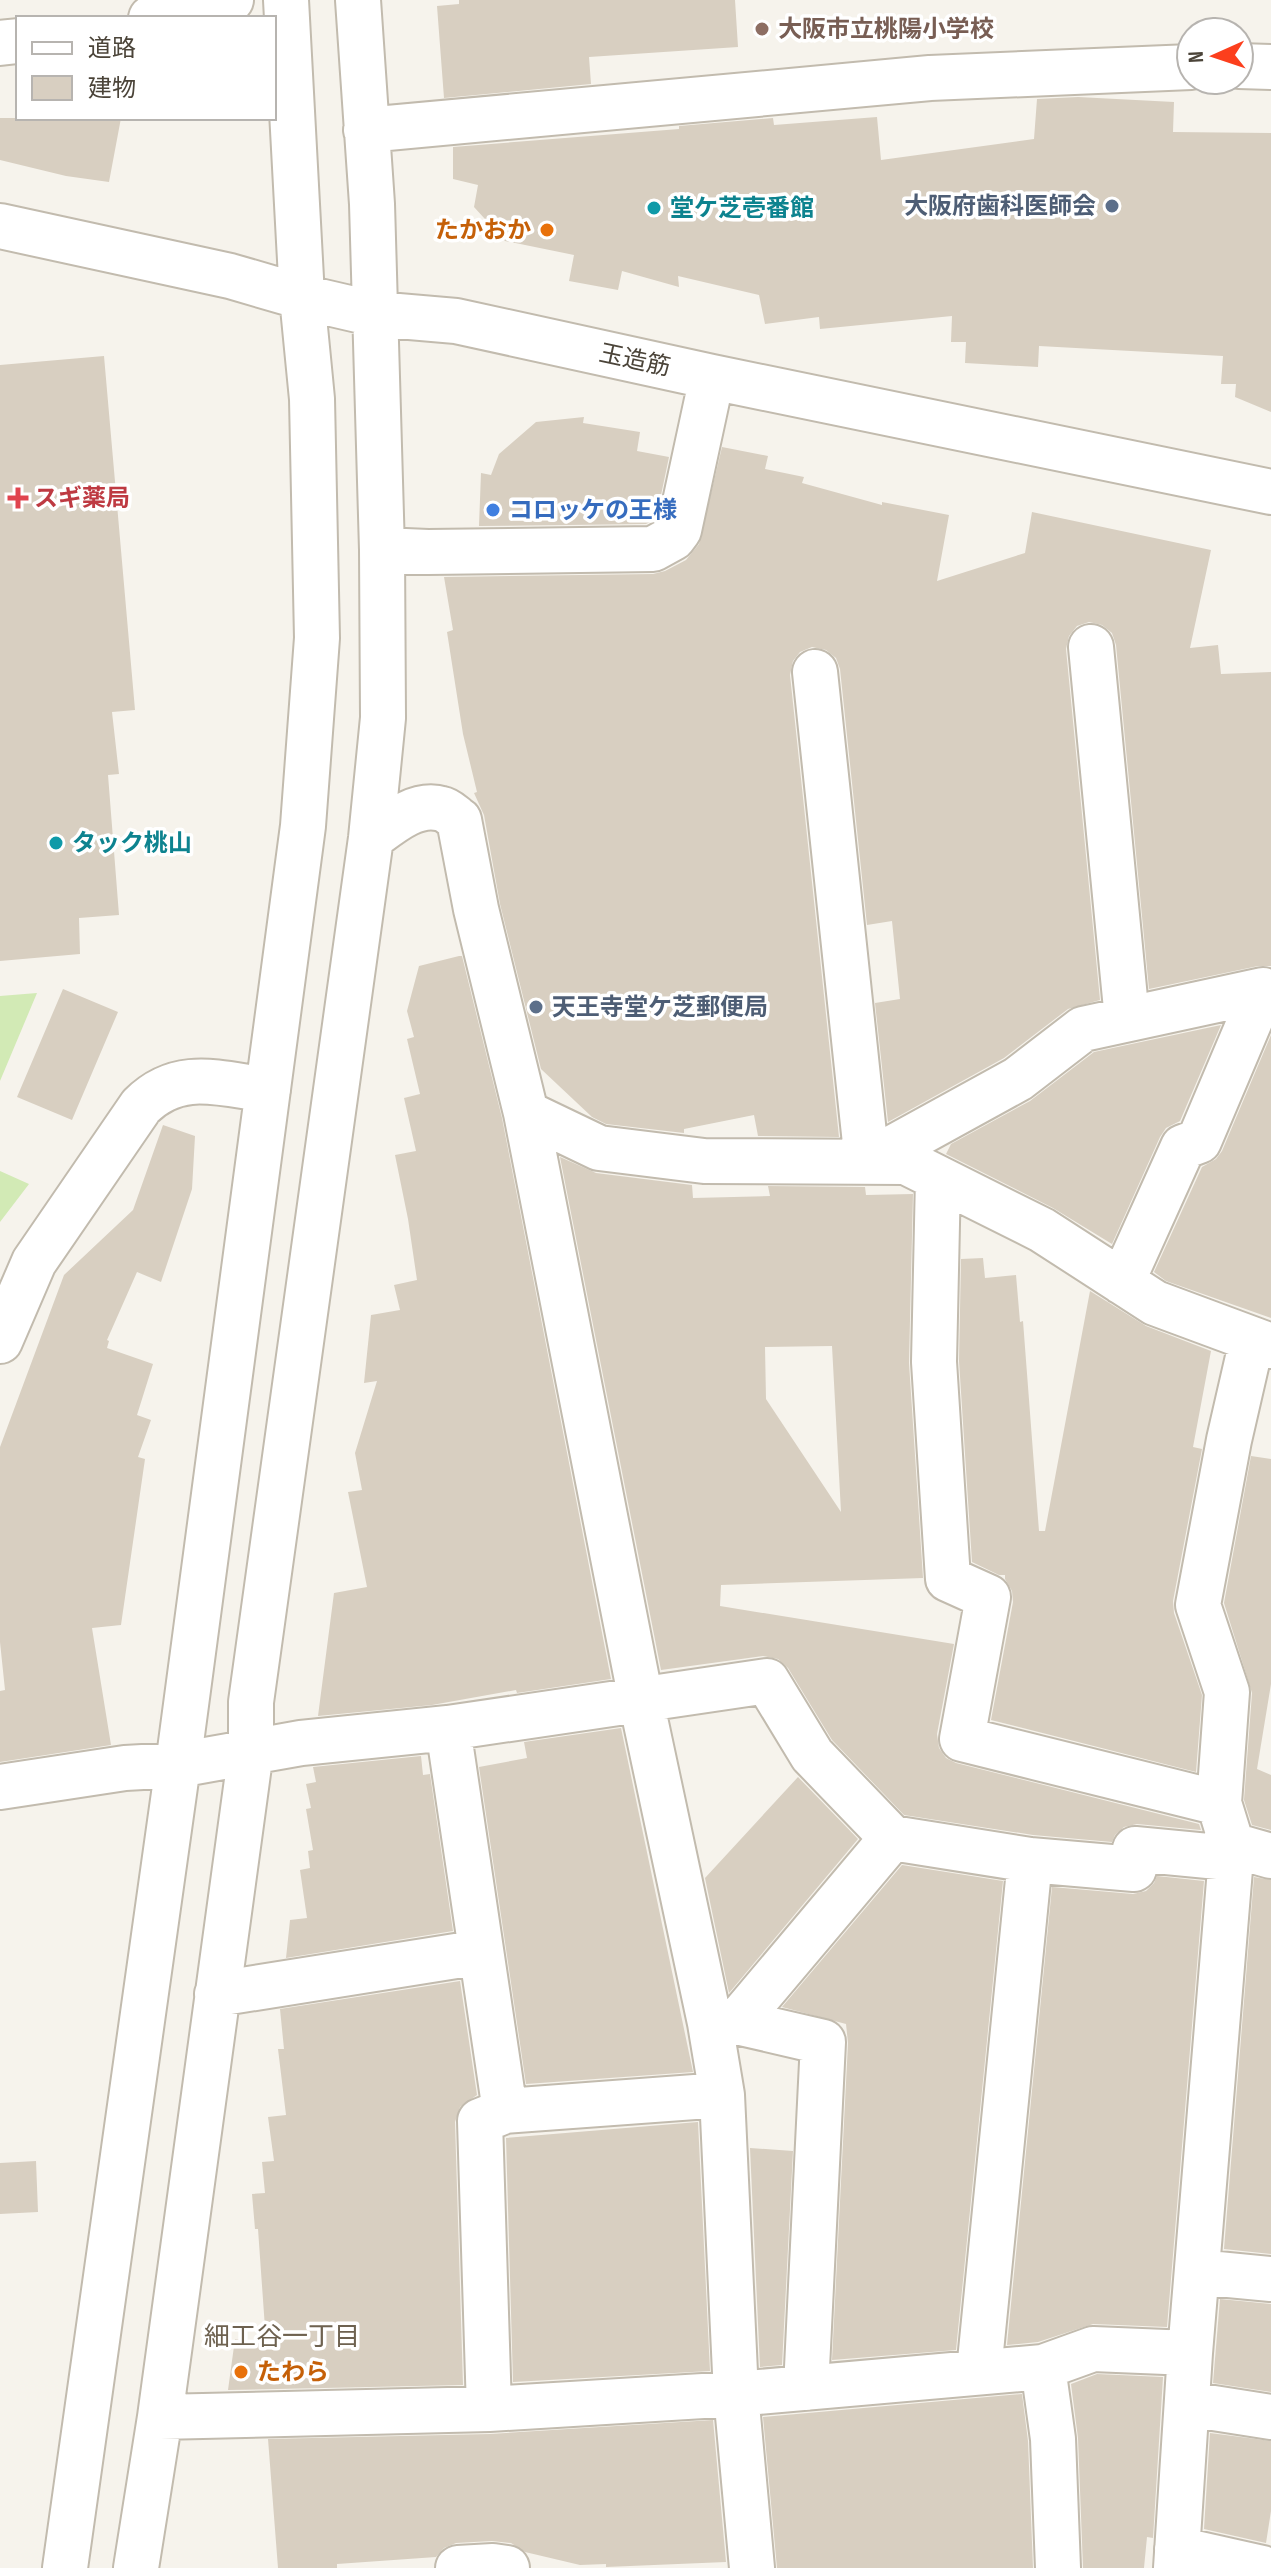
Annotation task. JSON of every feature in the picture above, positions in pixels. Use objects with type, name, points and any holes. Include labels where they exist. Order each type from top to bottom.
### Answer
[{"type":"street","points":[[160,16],[231,0]]},
{"type":"street","points":[[65,2568],[178,1765],[303,826],[317,638],[312,399],[302,297],[286,0]]},
{"type":"street","points":[[136,2568],[160,2417],[251,1751],[251,1702],[371,838],[383,718],[382,550],[372,204],[358,0]]},
{"type":"street","points":[[366,130],[930,78],[1175,68]]},
{"type":"street","name":"玉造筋","points":[[0,226],[230,276],[375,314],[456,321],[1271,492]]},
{"type":"street","points":[[382,550],[653,549],[673,538],[679,530],[712,377]]},
{"type":"street","points":[[1091,647],[1127,1019]]},
{"type":"street","points":[[815,672],[867,1162]]},
{"type":"street","points":[[371,838],[403,814],[424,809],[442,809],[459,820],[476,909],[526,1113],[641,1700],[723,2022],[722,2095],[736,2394],[752,2568]]},
{"type":"street","points":[[867,1162],[1018,1079],[1083,1029],[1263,990],[1199,1141],[1183,1147],[1122,1282]]},
{"type":"street","points":[[0,1341],[34,1262],[141,1106],[155,1092],[180,1083],[201,1081],[268,1090]]},
{"type":"street","points":[[526,1113],[599,1148],[704,1161],[906,1162],[1042,1230],[1155,1303],[1261,1343],[1229,1440],[1198,1605],[1227,1692],[1219,1803],[1244,1853],[1197,2272],[1177,2559],[1262,2568]]},
{"type":"street","points":[[938,1178],[934,1362],[948,1579],[988,1597],[962,1739],[1219,1803]]},
{"type":"street","points":[[0,1787],[125,1768],[178,1765],[301,1743],[448,1728],[767,1681],[812,1755],[892,1838],[1030,1860],[1134,1869],[1135,1849],[1244,1853]]},
{"type":"street","points":[[448,1728],[505,2111]]},
{"type":"street","points":[[723,2022],[892,1838]]},
{"type":"street","points":[[979,2371],[1030,1860]]},
{"type":"street","points":[[217,1994],[481,1952]]},
{"type":"street","points":[[723,2022],[823,2042],[806,2388]]},
{"type":"street","points":[[489,2409],[480,2121],[505,2111],[722,2095]]},
{"type":"street","points":[[1197,2272],[1271,2279]]},
{"type":"street","points":[[160,2417],[489,2409],[736,2394],[1043,2367],[1093,2349],[1190,2353]]},
{"type":"street","points":[[1043,2367],[1053,2439],[1058,2568]]},
{"type":"street","points":[[1188,2404],[1271,2417]]},
{"type":"street","points":[[458,2568],[507,2568]]},
{"type":"green space","points":[[37,993],[0,1081],[0,996]]},
{"type":"green space","points":[[0,1171],[29,1184],[0,1222]]},
{"type":"building","points":[[459,0],[735,0],[738,47],[589,57],[591,84],[444,98],[437,6],[459,4]]},
{"type":"building","points":[[1078,97],[1174,102],[1173,132],[1271,133],[1271,412],[1235,397],[1236,384],[1221,384],[1223,356],[1039,346],[1038,367],[965,363],[966,342],[951,342],[952,316],[820,329],[819,317],[765,324],[759,295],[678,276],[679,287],[622,271],[618,290],[569,281],[574,255],[505,241],[474,207],[478,185],[453,179],[453,147],[679,129],[679,126],[773,118],[774,125],[877,117],[881,160],[1034,139],[1037,99]]},
{"type":"building","points":[[0,118],[121,120],[109,182],[66,176],[0,160]]},
{"type":"building","points":[[104,356],[135,710],[112,712],[119,774],[108,775],[119,915],[79,918],[80,954],[0,961],[0,365]]},
{"type":"building","points":[[584,417],[583,423],[640,432],[637,451],[669,457],[656,519],[646,524],[479,526],[481,473],[491,475],[499,454],[536,422]]},
{"type":"building","points":[[722,447],[768,456],[765,469],[804,477],[802,483],[882,505],[882,502],[949,515],[937,581],[1025,553],[1032,512],[1211,550],[1190,648],[1218,645],[1221,674],[1271,672],[1271,966],[1258,966],[1149,989],[1116,645],[1112,633],[1102,625],[1089,622],[1077,626],[1069,636],[1066,649],[1100,1000],[1068,1009],[1004,1058],[888,1122],[875,1003],[900,999],[892,921],[867,925],[840,669],[836,658],[826,650],[812,647],[800,652],[793,661],[790,675],[839,1137],[758,1136],[754,1115],[684,1129],[684,1133],[606,1124],[592,1117],[541,1069],[500,904],[484,815],[474,793],[477,792],[463,734],[447,632],[453,630],[444,577],[653,574],[665,571],[686,560],[699,544]]},
{"type":"building","points":[[462,956],[502,1118],[611,1679],[517,1693],[516,1690],[432,1705],[318,1716],[334,1593],[367,1587],[348,1492],[362,1490],[355,1453],[377,1381],[364,1383],[371,1315],[400,1310],[394,1285],[417,1280],[395,1155],[416,1151],[404,1098],[420,1094],[407,1039],[414,1037],[407,1011],[419,966]]},
{"type":"building","points":[[63,989],[118,1012],[72,1120],[17,1097]]},
{"type":"building","points":[[1221,1025],[1180,1121],[1166,1128],[1160,1137],[1112,1244],[1053,1208],[946,1154],[951,1144],[1030,1101],[1094,1052]]},
{"type":"building","points":[[1271,1035],[1271,1318],[1166,1281],[1154,1272],[1202,1167],[1216,1159],[1222,1151]]},
{"type":"building","points":[[163,1125],[195,1136],[192,1189],[161,1282],[137,1272],[107,1340],[107,1348],[153,1364],[137,1415],[151,1420],[138,1457],[145,1459],[121,1625],[92,1628],[111,1745],[0,1762],[0,1691],[5,1690],[0,1642],[0,1447],[64,1275],[133,1210]]},
{"type":"building","points":[[560,1157],[596,1173],[692,1185],[693,1198],[770,1196],[768,1186],[865,1187],[866,1195],[913,1194],[909,1363],[923,1578],[721,1585],[720,1606],[954,1644],[937,1734],[939,1748],[946,1758],[1199,1824],[1201,1830],[1137,1824],[1124,1827],[1112,1842],[1033,1835],[904,1815],[832,1740],[788,1668],[778,1659],[763,1656],[661,1670]],"holes":[[[832,1346],[841,1512],[766,1399],[765,1347]]]},
{"type":"building","points":[[983,1258],[985,1278],[1016,1275],[1020,1322],[1023,1321],[1039,1531],[1045,1531],[1090,1291],[1146,1326],[1211,1351],[1193,1447],[1202,1449],[1173,1601],[1174,1613],[1202,1695],[1196,1772],[991,1720],[1013,1602],[1005,1575],[972,1562],[959,1361],[961,1259]]},
{"type":"building","points":[[1251,1456],[1271,1459],[1271,1684],[1257,1769],[1271,1775],[1271,1830],[1252,1825],[1244,1800],[1252,1693],[1224,1603]]},
{"type":"building","points":[[621,1728],[693,2072],[526,2084],[479,1767],[527,1758],[524,1742]]},
{"type":"building","points":[[421,1756],[423,1775],[430,1774],[453,1931],[286,1958],[290,1920],[307,1918],[300,1870],[310,1868],[308,1851],[313,1850],[306,1809],[311,1808],[306,1784],[316,1782],[313,1767]]},
{"type":"building","points":[[798,1777],[858,1839],[729,1993],[705,1878]]},
{"type":"building","points":[[902,1865],[1003,1881],[956,2350],[832,2360],[848,2043],[846,2024],[782,2007]]},
{"type":"building","points":[[1157,1876],[1204,1881],[1167,2327],[1093,2324],[1038,2342],[1007,2345],[1052,1887],[1133,1894],[1146,1891]]},
{"type":"building","points":[[1254,1877],[1271,1880],[1271,2254],[1224,2249]]},
{"type":"building","points":[[460,1981],[477,2095],[460,2107],[455,2122],[463,2385],[228,2390],[235,2339],[261,2343],[260,2328],[265,2328],[258,2229],[255,2229],[252,2194],[265,2193],[262,2162],[274,2161],[268,2117],[286,2115],[278,2049],[284,2049],[280,2009]]},
{"type":"building","points":[[698,2122],[710,2371],[513,2382],[506,2138]]},
{"type":"building","points":[[750,2148],[793,2151],[782,2365],[760,2367]]},
{"type":"building","points":[[36,2161],[38,2212],[0,2214],[0,2163]]},
{"type":"building","points":[[1220,2299],[1271,2304],[1271,2392],[1213,2383]]},
{"type":"building","points":[[1097,2374],[1163,2377],[1153,2538],[1147,2537],[1144,2568],[1083,2568],[1078,2438],[1071,2384]]},
{"type":"building","points":[[1022,2394],[1028,2441],[1033,2568],[777,2568],[763,2417]]},
{"type":"building","points":[[713,2420],[726,2562],[606,2567],[606,2564],[580,2565],[525,2552],[511,2543],[492,2541],[456,2543],[444,2548],[436,2557],[337,2564],[337,2568],[278,2568],[268,2439],[490,2434]]},
{"type":"building","points":[[1210,2433],[1271,2441],[1271,2511],[1266,2543],[1204,2529]]},
{"type":"place","name":"大阪市立桃陽小学校","points":[[762,29]]},
{"type":"place","name":"大阪府歯科医師会","points":[[1112,206]]},
{"type":"place","name":"堂ケ芝壱番館","points":[[654,208]]},
{"type":"place","name":"たかおか","points":[[547,230]]},
{"type":"place","name":"スギ薬局","points":[[18,498]]},
{"type":"place","name":"コロッケの王様","points":[[493,510]]},
{"type":"place","name":"タック桃山","points":[[56,843]]},
{"type":"place","name":"天王寺堂ケ芝郵便局","points":[[536,1007]]},
{"type":"place","name":"たわら","points":[[241,2372]]},
{"type":"district","name":"細工谷一丁目","points":[[282,2336]]}]
